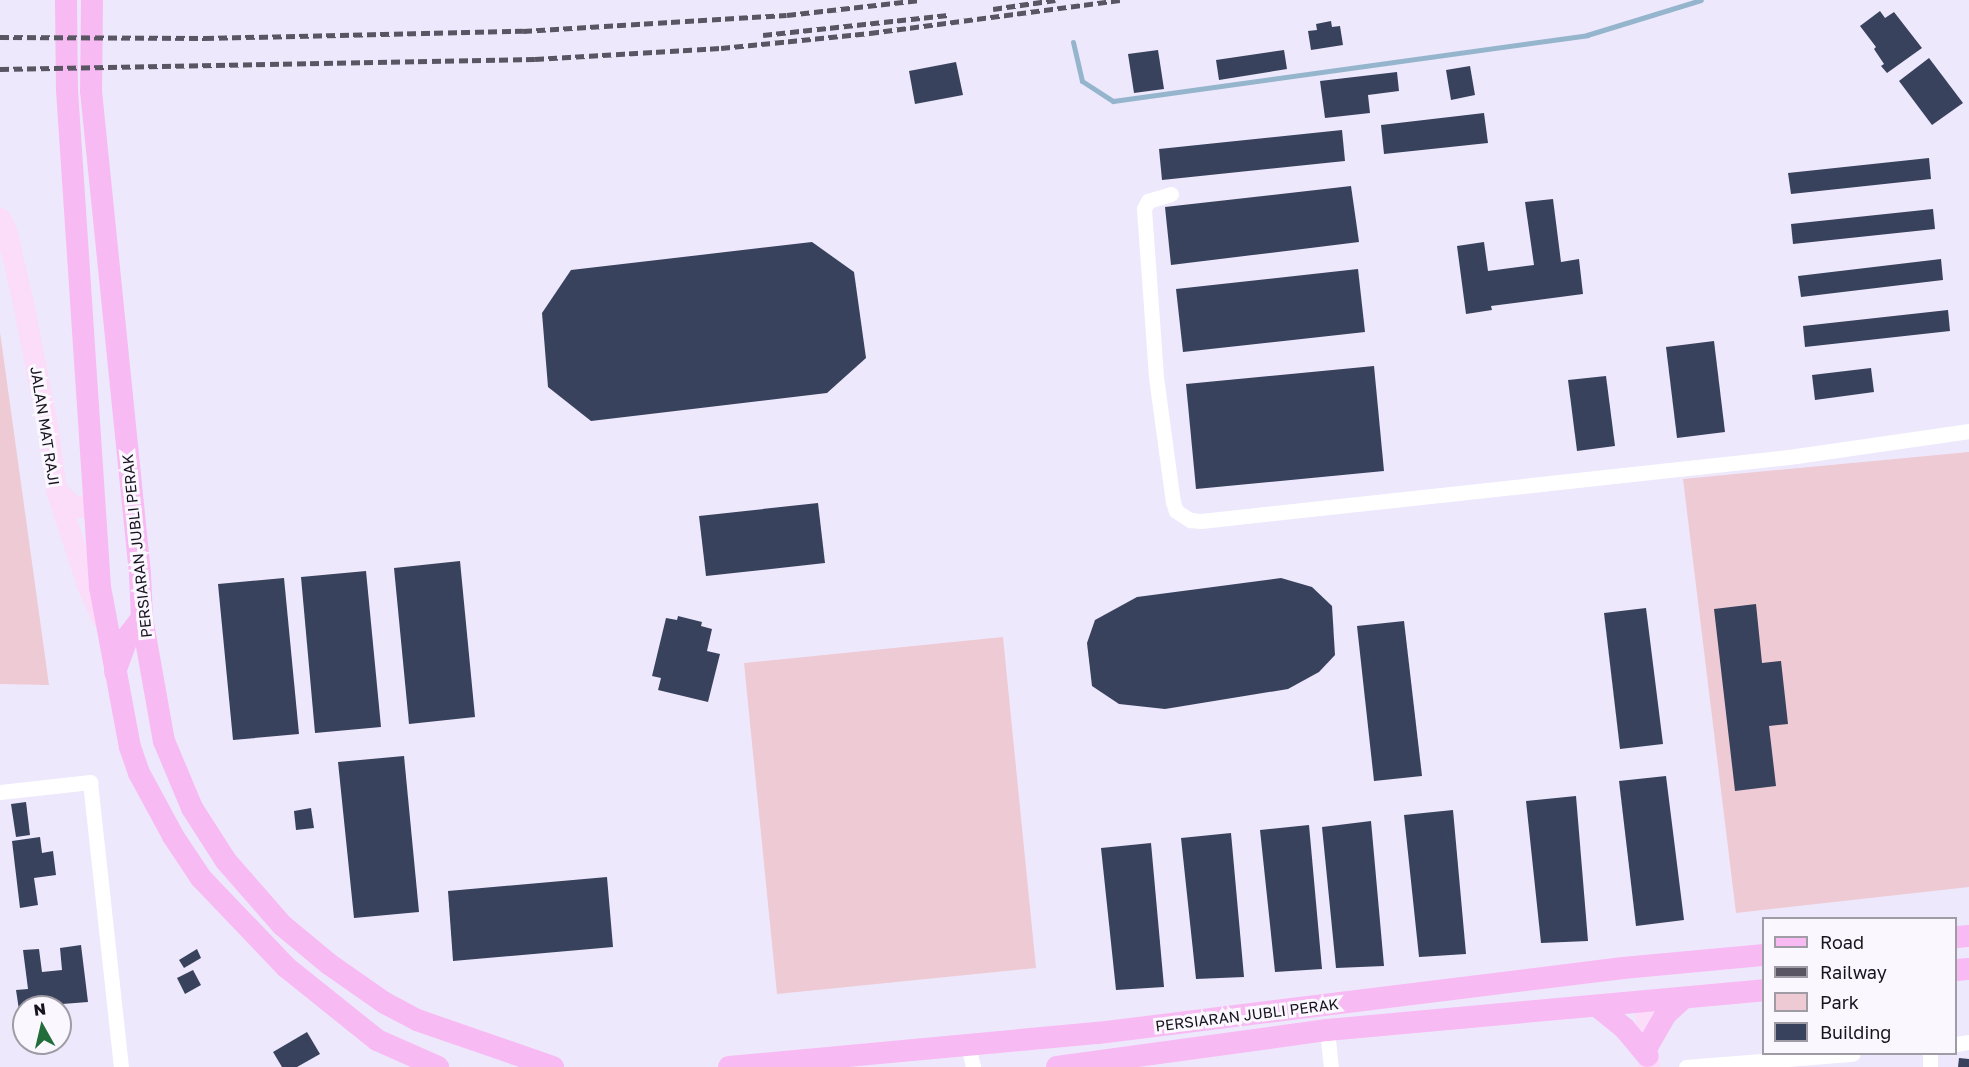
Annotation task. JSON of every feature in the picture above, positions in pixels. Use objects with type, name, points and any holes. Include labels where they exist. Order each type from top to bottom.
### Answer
[{"type":"main road","points":[[66,10],[67,90],[100,586],[114,673],[130,747],[139,772],[173,836],[201,878],[286,968],[334,1008],[393,1049],[410,1067]]},
{"type":"main road","name":"PERSIARAN JUBLI PERAK","points":[[92,10],[92,91],[142,618],[164,741],[192,808],[226,861],[282,925],[329,964],[385,1003],[417,1020],[553,1067]]},
{"type":"main road","points":[[114,673],[128,636],[142,618]]},
{"type":"main road","name":"PERSIARAN JUBLI PERAK","points":[[729,1067],[1098,1033],[1623,968],[1762,955]]},
{"type":"main road","points":[[1623,968],[1638,980],[1644,1001]]},
{"type":"main road","name":"PERSIARAN JUBLI PERAK","points":[[1057,1067],[1327,1030],[1762,990]]},
{"type":"main road","points":[[1597,1006],[1625,1029],[1648,1057],[1666,1014],[1684,998]]},
{"type":"main road","points":[[417,1020],[430,1036],[439,1067]]},
{"type":"main road","points":[[393,1049],[439,1067]]},
{"type":"street","points":[[1171,194],[1148,201],[1144,208],[1156,377],[1173,502],[1176,511],[1190,520],[1235,518],[1778,458],[1969,431]]},
{"type":"street","name":"JALAN MAT RAJI","points":[[0,218],[6,230],[22,298],[48,430],[56,490],[87,585],[107,630]]},
{"type":"street","points":[[56,490],[71,504],[81,507],[94,500]]},
{"type":"street","points":[[0,792],[90,782],[121,1067]]},
{"type":"street","points":[[1644,1001],[1648,1057]]},
{"type":"street","points":[[1327,1030],[1331,1067]]},
{"type":"street","points":[[968,1044],[973,1067]]},
{"type":"street","points":[[1686,1067],[1828,1055]]},
{"type":"green space","points":[[0,332],[49,685],[0,684]]},
{"type":"green space","points":[[1969,452],[1969,887],[1736,913],[1683,479]]},
{"type":"green space","points":[[1003,637],[1036,968],[777,994],[744,663]]},
{"type":"building","points":[[1880,11],[1885,18],[1894,12],[1922,48],[1887,73],[1881,66],[1884,64],[1874,49],[1876,47],[1860,26]]},
{"type":"building","points":[[1331,21],[1332,27],[1340,26],[1343,45],[1311,50],[1308,31],[1317,30],[1316,24]]},
{"type":"building","points":[[1158,50],[1164,89],[1134,93],[1128,54]]},
{"type":"building","points":[[1284,50],[1287,69],[1219,80],[1216,60]]},
{"type":"building","points":[[1929,58],[1963,103],[1932,125],[1899,81]]},
{"type":"building","points":[[956,62],[963,95],[915,104],[909,71]]},
{"type":"building","points":[[1470,66],[1475,95],[1451,100],[1446,70]]},
{"type":"building","points":[[1397,72],[1399,91],[1368,95],[1370,113],[1325,118],[1320,81]]},
{"type":"building","points":[[1484,113],[1488,143],[1384,154],[1381,125]]},
{"type":"building","points":[[1342,130],[1345,161],[1162,180],[1159,149]]},
{"type":"building","points":[[1929,158],[1931,179],[1791,194],[1788,173]]},
{"type":"building","points":[[1351,186],[1359,242],[1171,265],[1165,207]]},
{"type":"building","points":[[1553,199],[1561,262],[1579,259],[1583,294],[1491,306],[1492,310],[1466,314],[1457,246],[1484,242],[1488,271],[1534,265],[1525,202]]},
{"type":"building","points":[[1933,209],[1935,229],[1793,244],[1791,224]]},
{"type":"building","points":[[812,242],[854,272],[866,358],[827,393],[591,421],[548,387],[542,313],[571,270]]},
{"type":"building","points":[[1941,259],[1943,280],[1801,297],[1798,276]]},
{"type":"building","points":[[1358,269],[1365,332],[1183,352],[1176,289]]},
{"type":"building","points":[[1948,310],[1950,331],[1805,347],[1803,326]]},
{"type":"building","points":[[1714,341],[1725,432],[1677,438],[1666,347]]},
{"type":"building","points":[[1374,366],[1384,471],[1196,489],[1186,384]]},
{"type":"building","points":[[1871,368],[1874,392],[1815,400],[1812,375]]},
{"type":"building","points":[[1606,376],[1615,446],[1577,451],[1568,380]]},
{"type":"building","points":[[818,503],[825,563],[706,576],[699,516]]},
{"type":"building","points":[[460,561],[475,717],[409,724],[394,568]]},
{"type":"building","points":[[366,571],[381,727],[315,733],[301,577]]},
{"type":"building","points":[[284,578],[299,734],[233,740],[218,584]]},
{"type":"building","points":[[1281,578],[1312,587],[1332,606],[1335,655],[1319,672],[1288,689],[1165,709],[1119,704],[1092,686],[1087,643],[1095,620],[1137,597]]},
{"type":"building","points":[[1756,604],[1762,663],[1781,661],[1788,724],[1769,726],[1776,786],[1735,791],[1714,609]]},
{"type":"building","points":[[1646,608],[1663,744],[1620,749],[1604,613]]},
{"type":"building","points":[[678,616],[702,622],[701,626],[712,629],[707,651],[720,654],[708,702],[658,690],[661,678],[652,676],[666,618],[677,620]]},
{"type":"building","points":[[1404,621],[1422,776],[1374,781],[1357,626]]},
{"type":"building","points":[[404,756],[419,912],[354,918],[338,762]]},
{"type":"building","points":[[1666,776],[1684,920],[1636,926],[1619,781]]},
{"type":"building","points":[[1576,796],[1588,941],[1541,943],[1526,801]]},
{"type":"building","points":[[26,802],[30,835],[16,837],[11,804]]},
{"type":"building","points":[[311,808],[314,828],[296,830],[294,811]]},
{"type":"building","points":[[1453,810],[1466,954],[1419,957],[1404,815]]},
{"type":"building","points":[[1371,821],[1384,966],[1336,968],[1322,827]]},
{"type":"building","points":[[1309,825],[1322,969],[1275,972],[1260,830]]},
{"type":"building","points":[[1231,833],[1244,977],[1196,979],[1181,838]]},
{"type":"building","points":[[40,837],[42,853],[53,851],[56,875],[34,878],[38,905],[20,908],[12,841]]},
{"type":"building","points":[[1151,843],[1164,987],[1116,990],[1101,848]]},
{"type":"building","points":[[607,877],[613,947],[453,961],[448,891]]},
{"type":"building","points":[[81,945],[88,1002],[72,1003],[72,995],[17,995],[16,990],[28,989],[23,950],[39,949],[42,972],[62,970],[60,948]]},
{"type":"building","points":[[197,949],[201,958],[184,968],[179,960]]},
{"type":"building","points":[[193,970],[201,985],[185,994],[177,978]]},
{"type":"building","points":[[307,1032],[320,1054],[297,1067],[282,1067],[273,1052]]},
{"type":"building","points":[[1959,1058],[1969,1059],[1969,1067],[1958,1067]]},
{"type":"waterway","points":[[1073,42],[1082,81],[1113,101],[1587,35],[1701,0]]},
{"type":"railway","points":[[0,37],[205,38],[523,31],[787,15],[920,0]]},
{"type":"railway","points":[[993,9],[1055,0]]},
{"type":"railway","points":[[0,69],[535,59],[721,48],[870,33],[1120,0]]},
{"type":"railway","points":[[763,35],[948,15]]}]
